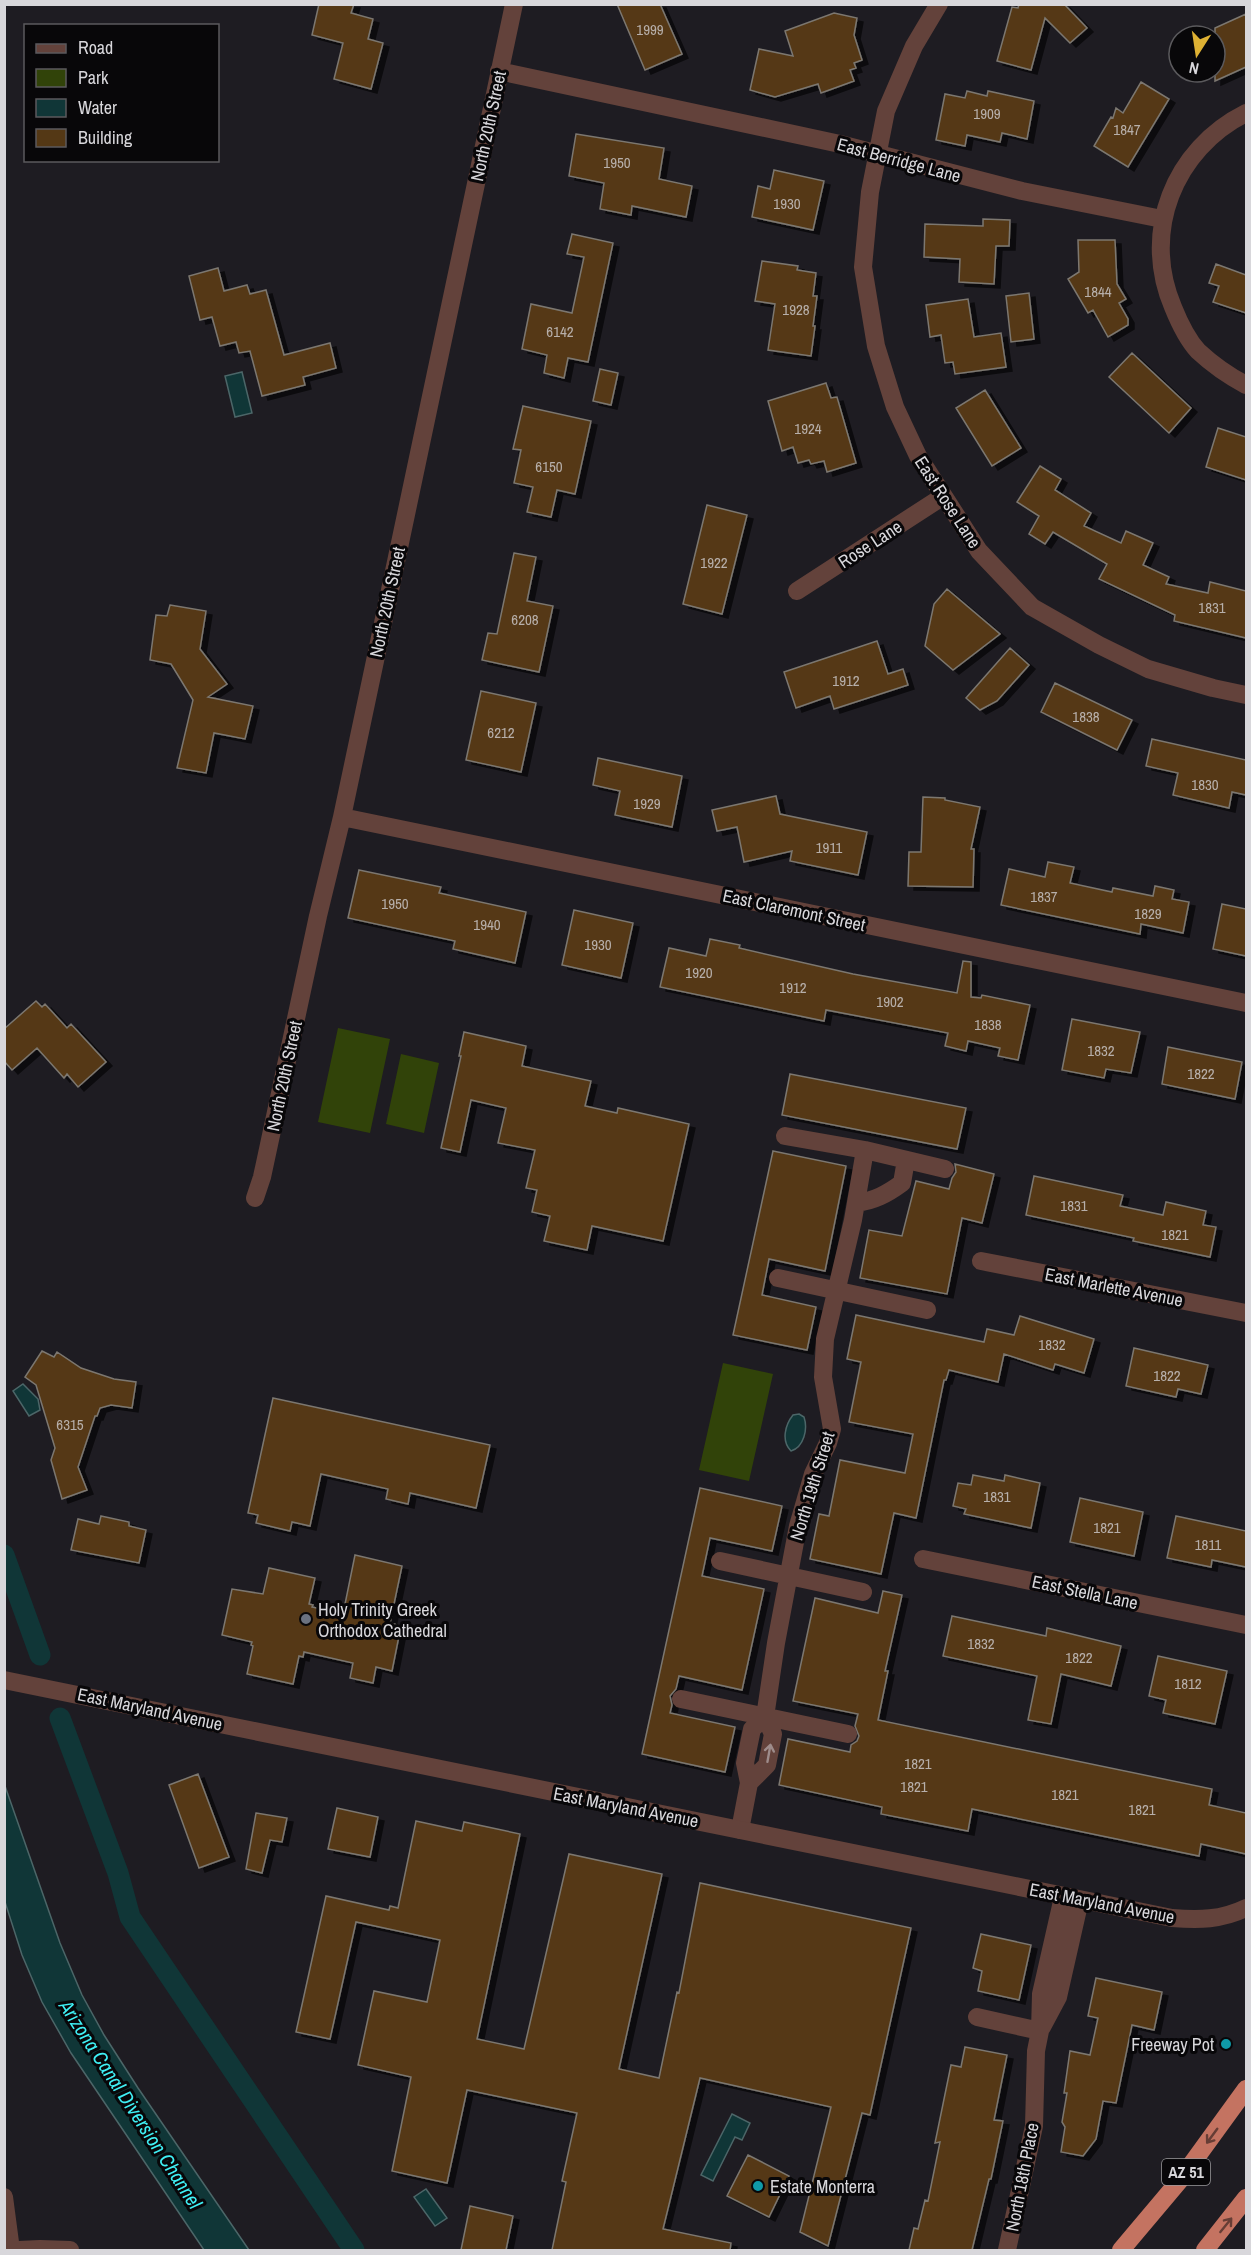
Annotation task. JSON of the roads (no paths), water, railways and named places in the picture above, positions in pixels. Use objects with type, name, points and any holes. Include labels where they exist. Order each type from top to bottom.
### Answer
[{"type":"highway","name":"AZ 51","points":[[1121,2250],[1180,2180],[1246,2089]]},
{"type":"highway","points":[[1205,2250],[1246,2198]]},
{"type":"street","name":"North 20th Street","points":[[255,1198],[262,1177],[342,817],[514,4]]},
{"type":"street","name":"East Rose Lane","points":[[939,4],[914,46],[886,111],[870,192],[863,267],[876,346],[895,407],[918,456],[942,497],[979,551],[1032,607],[1099,645],[1148,669],[1246,695]]},
{"type":"street","name":"East Berridge Lane","points":[[499,71],[717,116],[878,153],[1022,191],[1162,219]]},
{"type":"street","points":[[1246,113],[1228,122],[1202,145],[1182,171],[1169,195],[1162,219],[1161,244],[1168,295],[1180,323],[1197,349],[1224,373],[1246,385]]},
{"type":"street","name":"Rose Lane","points":[[797,591],[942,497]]},
{"type":"street","name":"East Claremont Street","points":[[342,817],[1246,1003]]},
{"type":"street","points":[[785,1136],[865,1150],[945,1169]]},
{"type":"street","name":"North 19th Street","points":[[740,1830],[749,1783],[745,1763],[752,1729],[765,1717],[788,1577],[804,1505],[813,1474],[832,1429],[822,1377],[825,1339],[856,1203],[865,1150]]},
{"type":"street","points":[[856,1203],[868,1202],[886,1195],[902,1184],[906,1160]]},
{"type":"street","name":"East Marlette Avenue","points":[[981,1261],[1246,1313]]},
{"type":"street","points":[[778,1278],[927,1310]]},
{"type":"street","name":"East Stella Lane","points":[[922,1559],[1246,1625]]},
{"type":"street","points":[[720,1561],[863,1592]]},
{"type":"street","name":"East Maryland Avenue","points":[[13,1681],[1172,1918],[1212,1920],[1232,1915],[1246,1908]]},
{"type":"street","points":[[681,1699],[848,1734]]},
{"type":"street","name":"North 18th Place","points":[[1007,2250],[1034,2126],[1036,2051],[1072,1898]]},
{"type":"street","points":[[977,2017],[1040,2031]]},
{"type":"street","points":[[4,2197],[10,2250]]},
{"type":"street","points":[[19,2250],[70,2250]]},
{"type":"water","points":[[242,372],[252,413],[235,417],[225,376]]},
{"type":"water","points":[[23,1384],[38,1399],[40,1410],[29,1416],[13,1391]]},
{"type":"water","points":[[799,1414],[804,1417],[805,1432],[802,1442],[791,1451],[786,1443],[786,1428],[793,1415]]},
{"type":"water","name":"Arizona Canal Diversion Channel","points":[[5,1786],[60,1943],[82,1995],[138,2088],[249,2250],[204,2250],[71,2053],[42,2002],[22,1955],[5,1902]]},
{"type":"water","points":[[732,2114],[750,2123],[742,2140],[735,2137],[713,2181],[701,2175]]},
{"type":"water","points":[[426,2189],[447,2218],[435,2226],[414,2197]]},
{"type":"waterway","points":[[4,1555],[40,1655]]},
{"type":"waterway","points":[[60,1718],[118,1873],[130,1917],[354,2250]]},
{"type":"place","name":"Holy Trinity Greek Orthodox Cathedral","points":[[306,1619]]},
{"type":"place","name":"Freeway Pot","points":[[1226,2044]]},
{"type":"place","name":"Estate Monterra","points":[[758,2186]]}]
